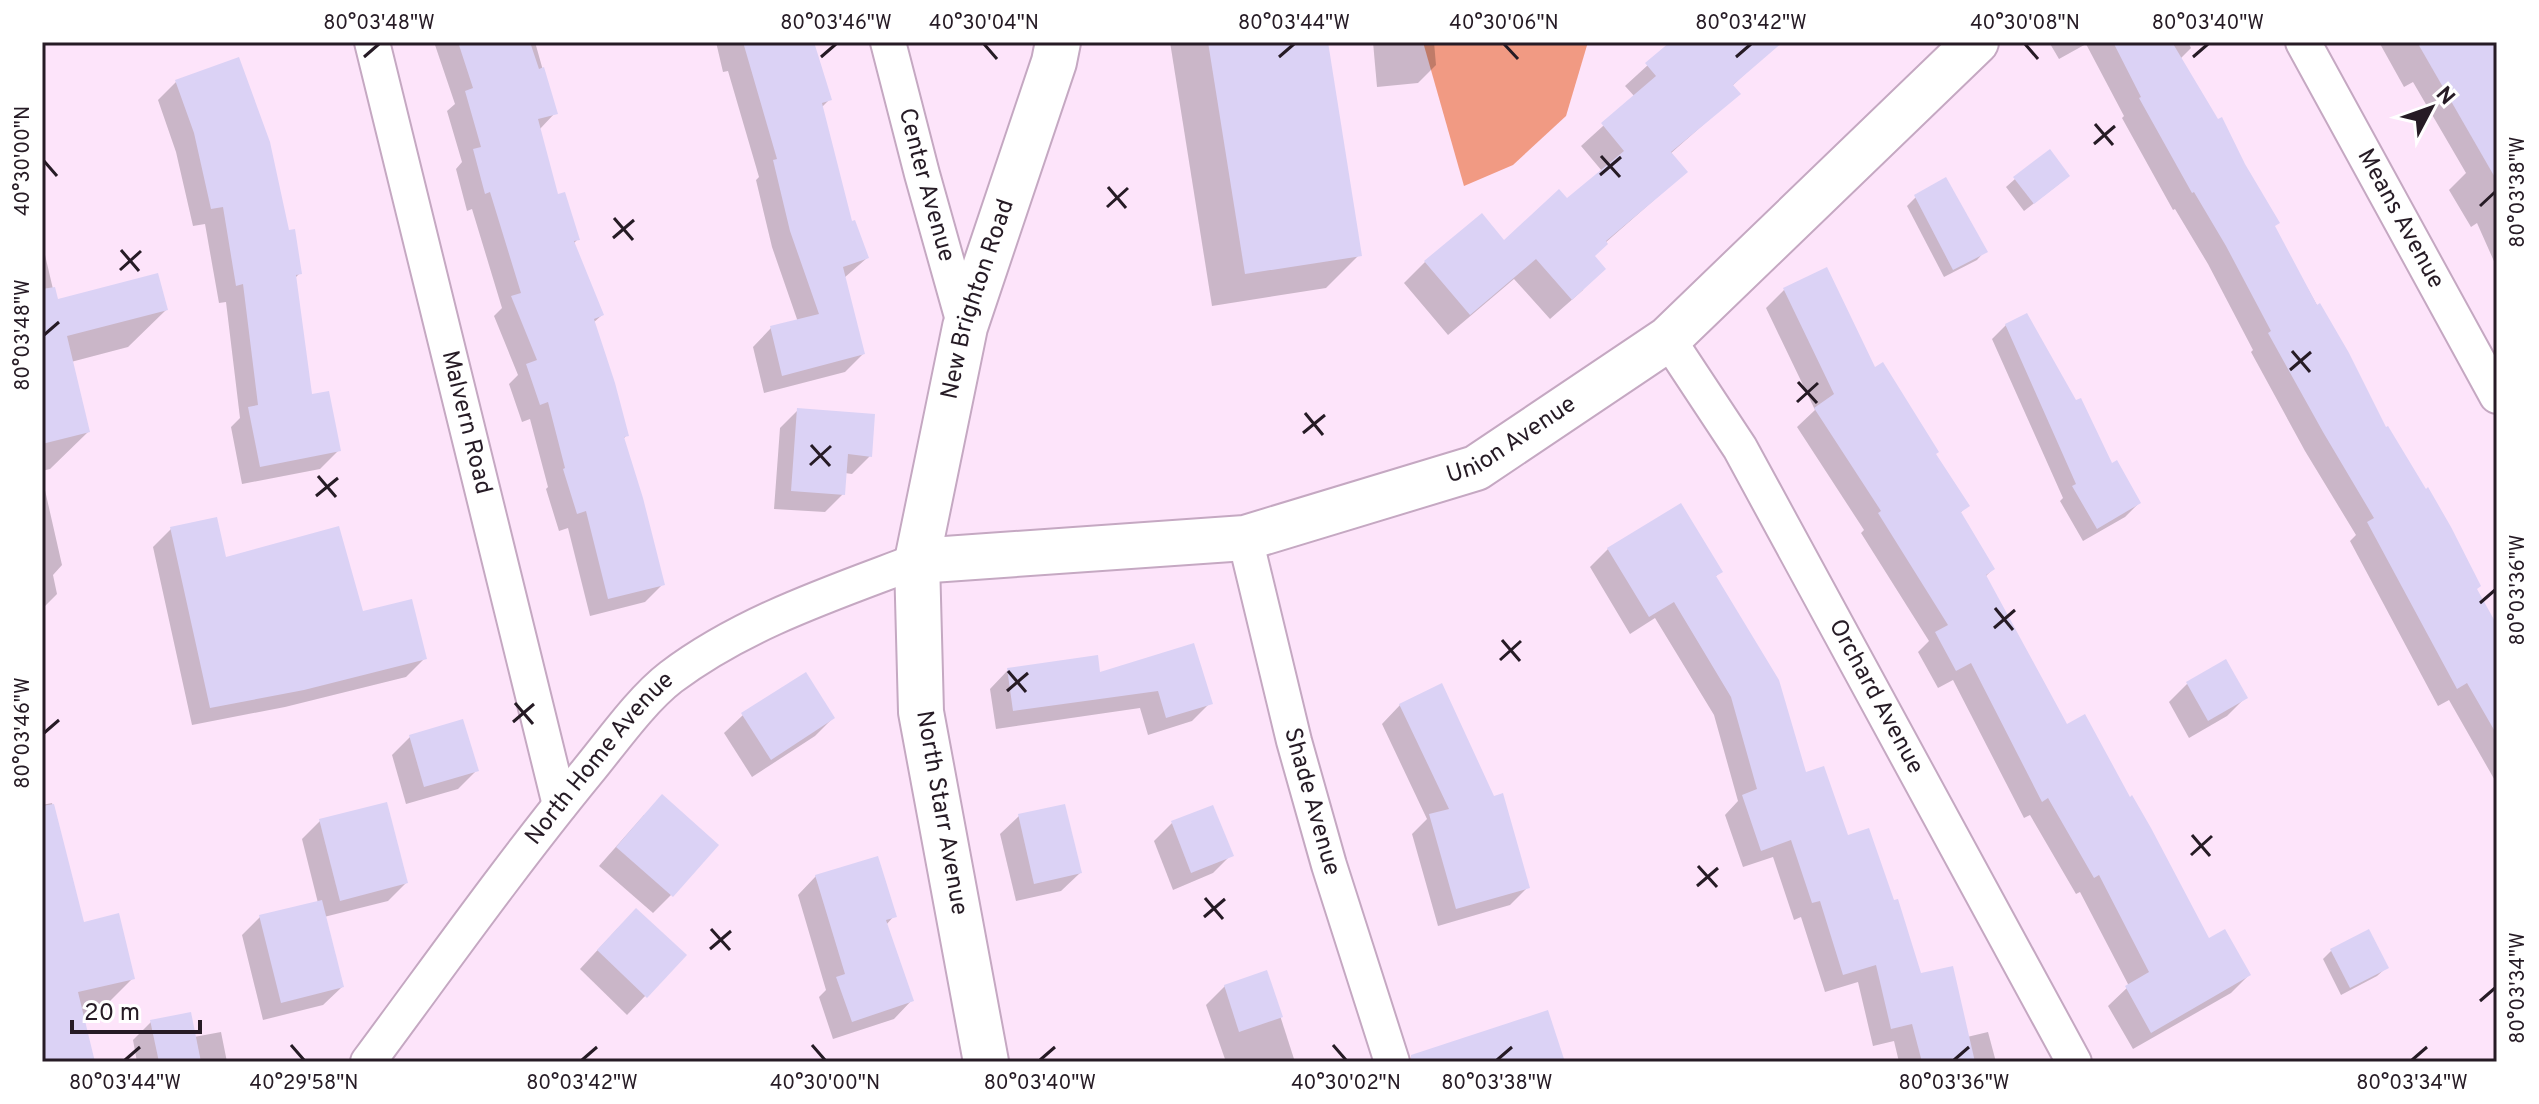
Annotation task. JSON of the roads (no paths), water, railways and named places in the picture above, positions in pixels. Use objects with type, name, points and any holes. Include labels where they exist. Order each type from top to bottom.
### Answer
[{"type":"street","name":"Malvern Road","points":[[372,42],[560,805]]},
{"type":"street","name":"Center Avenue","points":[[888,42],[965,327]]},
{"type":"street","name":"New Brighton Road","points":[[917,561],[965,327],[1054,62],[1058,42]]},
{"type":"street","name":"Union Avenue","points":[[917,561],[1245,538],[1476,468],[1668,339],[1976,42]]},
{"type":"street","name":"Means Avenue","points":[[2303,42],[2497,396]]},
{"type":"street","name":"Orchard Avenue","points":[[1668,339],[1740,448],[2074,1062]]},
{"type":"street","name":"Shade Avenue","points":[[1245,538],[1317,824],[1392,1062]]},
{"type":"street","name":"North Home Avenue","points":[[368,1062],[560,805],[669,678],[721,644],[796,607],[917,561]]},
{"type":"street","name":"North Starr Avenue","points":[[917,561],[921,712],[986,1062]]}]
